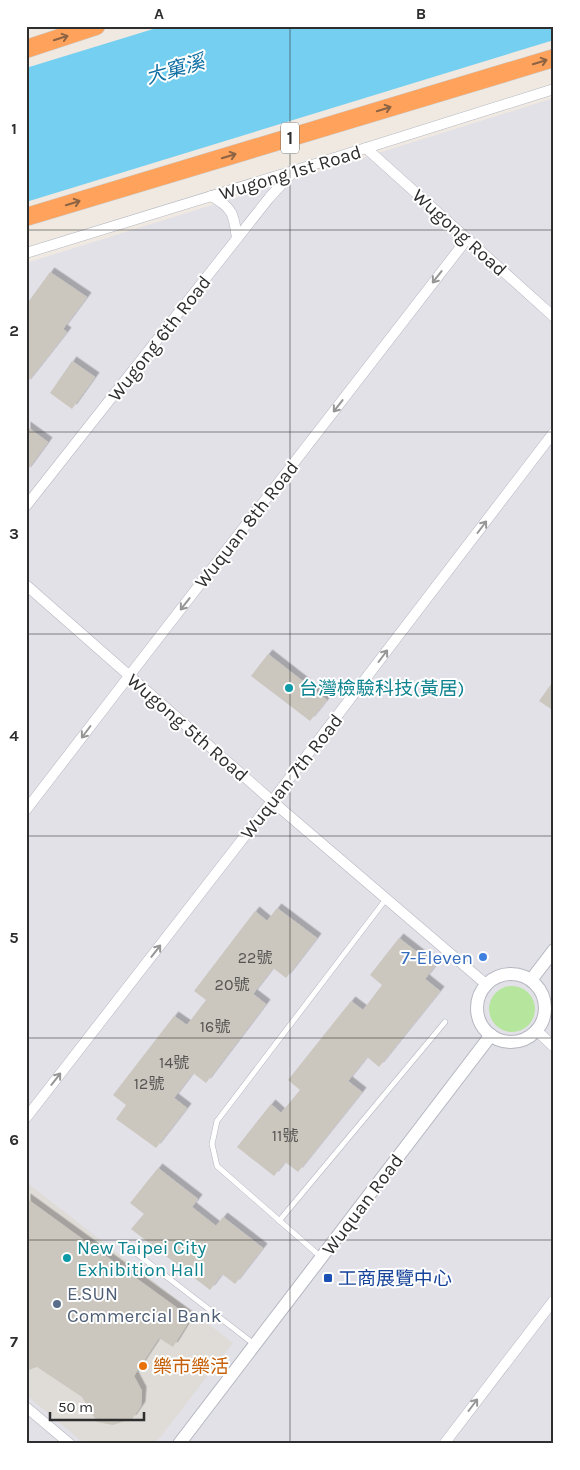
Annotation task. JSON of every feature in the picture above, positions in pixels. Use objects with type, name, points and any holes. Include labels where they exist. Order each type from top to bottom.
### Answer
[{"type":"highway","points":[[26,49],[96,26]]},
{"type":"highway","name":"1","points":[[26,217],[554,58]]},
{"type":"street","name":"Wugong 1st Road","points":[[26,252],[554,89]]},
{"type":"street","name":"Wugong Road","points":[[366,148],[554,317]]},
{"type":"street","name":"Wugong 6th Road","points":[[26,506],[269,198],[293,171]]},
{"type":"street","points":[[211,196],[222,202],[231,211],[237,239]]},
{"type":"street","name":"Wuquan 8th Road","points":[[26,810],[467,239]]},
{"type":"street","name":"Wuquan 7th Road","points":[[26,1118],[272,801],[554,432]]},
{"type":"street","name":"Wugong 5th Road","points":[[26,585],[272,801],[487,985]]},
{"type":"street","points":[[531,980],[554,950]]},
{"type":"street","points":[[503,976],[522,976],[531,980],[543,995],[545,1005],[545,1014],[537,1032],[529,1038],[514,1042],[500,1040],[491,1035],[484,1028],[477,1011],[481,993],[494,979],[503,976]]},
{"type":"street","points":[[537,1032],[554,1047]]},
{"type":"street","name":"Wuquan Road","points":[[179,1444],[491,1035]]},
{"type":"street","points":[[444,1444],[554,1300]]},
{"type":"street","points":[[26,1407],[70,1444]]},
{"type":"lane","points":[[321,1258],[217,1166],[212,1144],[217,1121],[386,899]]},
{"type":"lane","points":[[280,1222],[445,1022]]},
{"type":"lane","points":[[123,1243],[255,1344]]},
{"type":"shaded area","points":[[554,98],[554,1444],[26,1444],[26,263]]},
{"type":"shaded area","name":"New Taipei City Exhibition Hall","points":[[26,1182],[233,1343],[155,1444],[85,1444],[26,1395]]},
{"type":"green space","points":[[508,986],[516,986],[525,990],[531,996],[535,1009],[531,1022],[525,1028],[516,1032],[508,1032],[499,1028],[493,1022],[489,1013],[489,1005],[493,996],[499,990]]},
{"type":"water","name":"大窠溪","points":[[163,26],[554,26],[554,40],[26,202],[26,68]]},
{"type":"building","points":[[50,272],[87,297],[63,329],[67,332],[26,384],[26,305]]},
{"type":"building","points":[[72,361],[95,377],[72,409],[50,393]]},
{"type":"building","points":[[26,426],[48,442],[26,472]]},
{"type":"building","name":"台灣檢驗科技(黃居)","points":[[268,654],[327,700],[310,721],[251,676]]},
{"type":"building","points":[[554,680],[554,711],[539,701]]},
{"type":"building","points":[[277,908],[317,938],[286,978],[273,968],[253,994],[266,1004],[206,1083],[193,1073],[174,1098],[187,1108],[156,1148],[116,1119],[126,1105],[113,1095],[174,1016],[187,1025],[206,1000],[194,991],[255,911],[267,921]]},
{"type":"building","points":[[399,938],[435,966],[425,979],[440,991],[379,1067],[367,1057],[348,1081],[362,1092],[298,1172],[285,1162],[274,1176],[237,1147],[271,1104],[281,1113],[300,1090],[288,1080],[351,1001],[363,1010],[382,985],[370,975]]},
{"type":"building","points":[[158,1168],[198,1199],[192,1207],[216,1226],[223,1217],[263,1248],[235,1284],[222,1274],[210,1290],[131,1229],[144,1214],[130,1203]]},
{"type":"building","name":"New Taipei City Exhibition Hall","points":[[26,1198],[191,1318],[173,1347],[159,1338],[134,1376],[142,1391],[141,1406],[132,1419],[113,1425],[97,1422],[82,1397],[37,1367],[26,1371]]},
{"type":"place","name":"台灣檢驗科技(黃居)","points":[[289,688]]},
{"type":"place","name":"7-Eleven","points":[[483,957]]},
{"type":"place","name":"New Taipei City Exhibition Hall","points":[[67,1258]]},
{"type":"place","name":"工商展覽中心","points":[[328,1278]]},
{"type":"place","name":"E.SUN Commercial Bank","points":[[57,1304]]},
{"type":"place","name":"樂市樂活","points":[[143,1366]]}]
